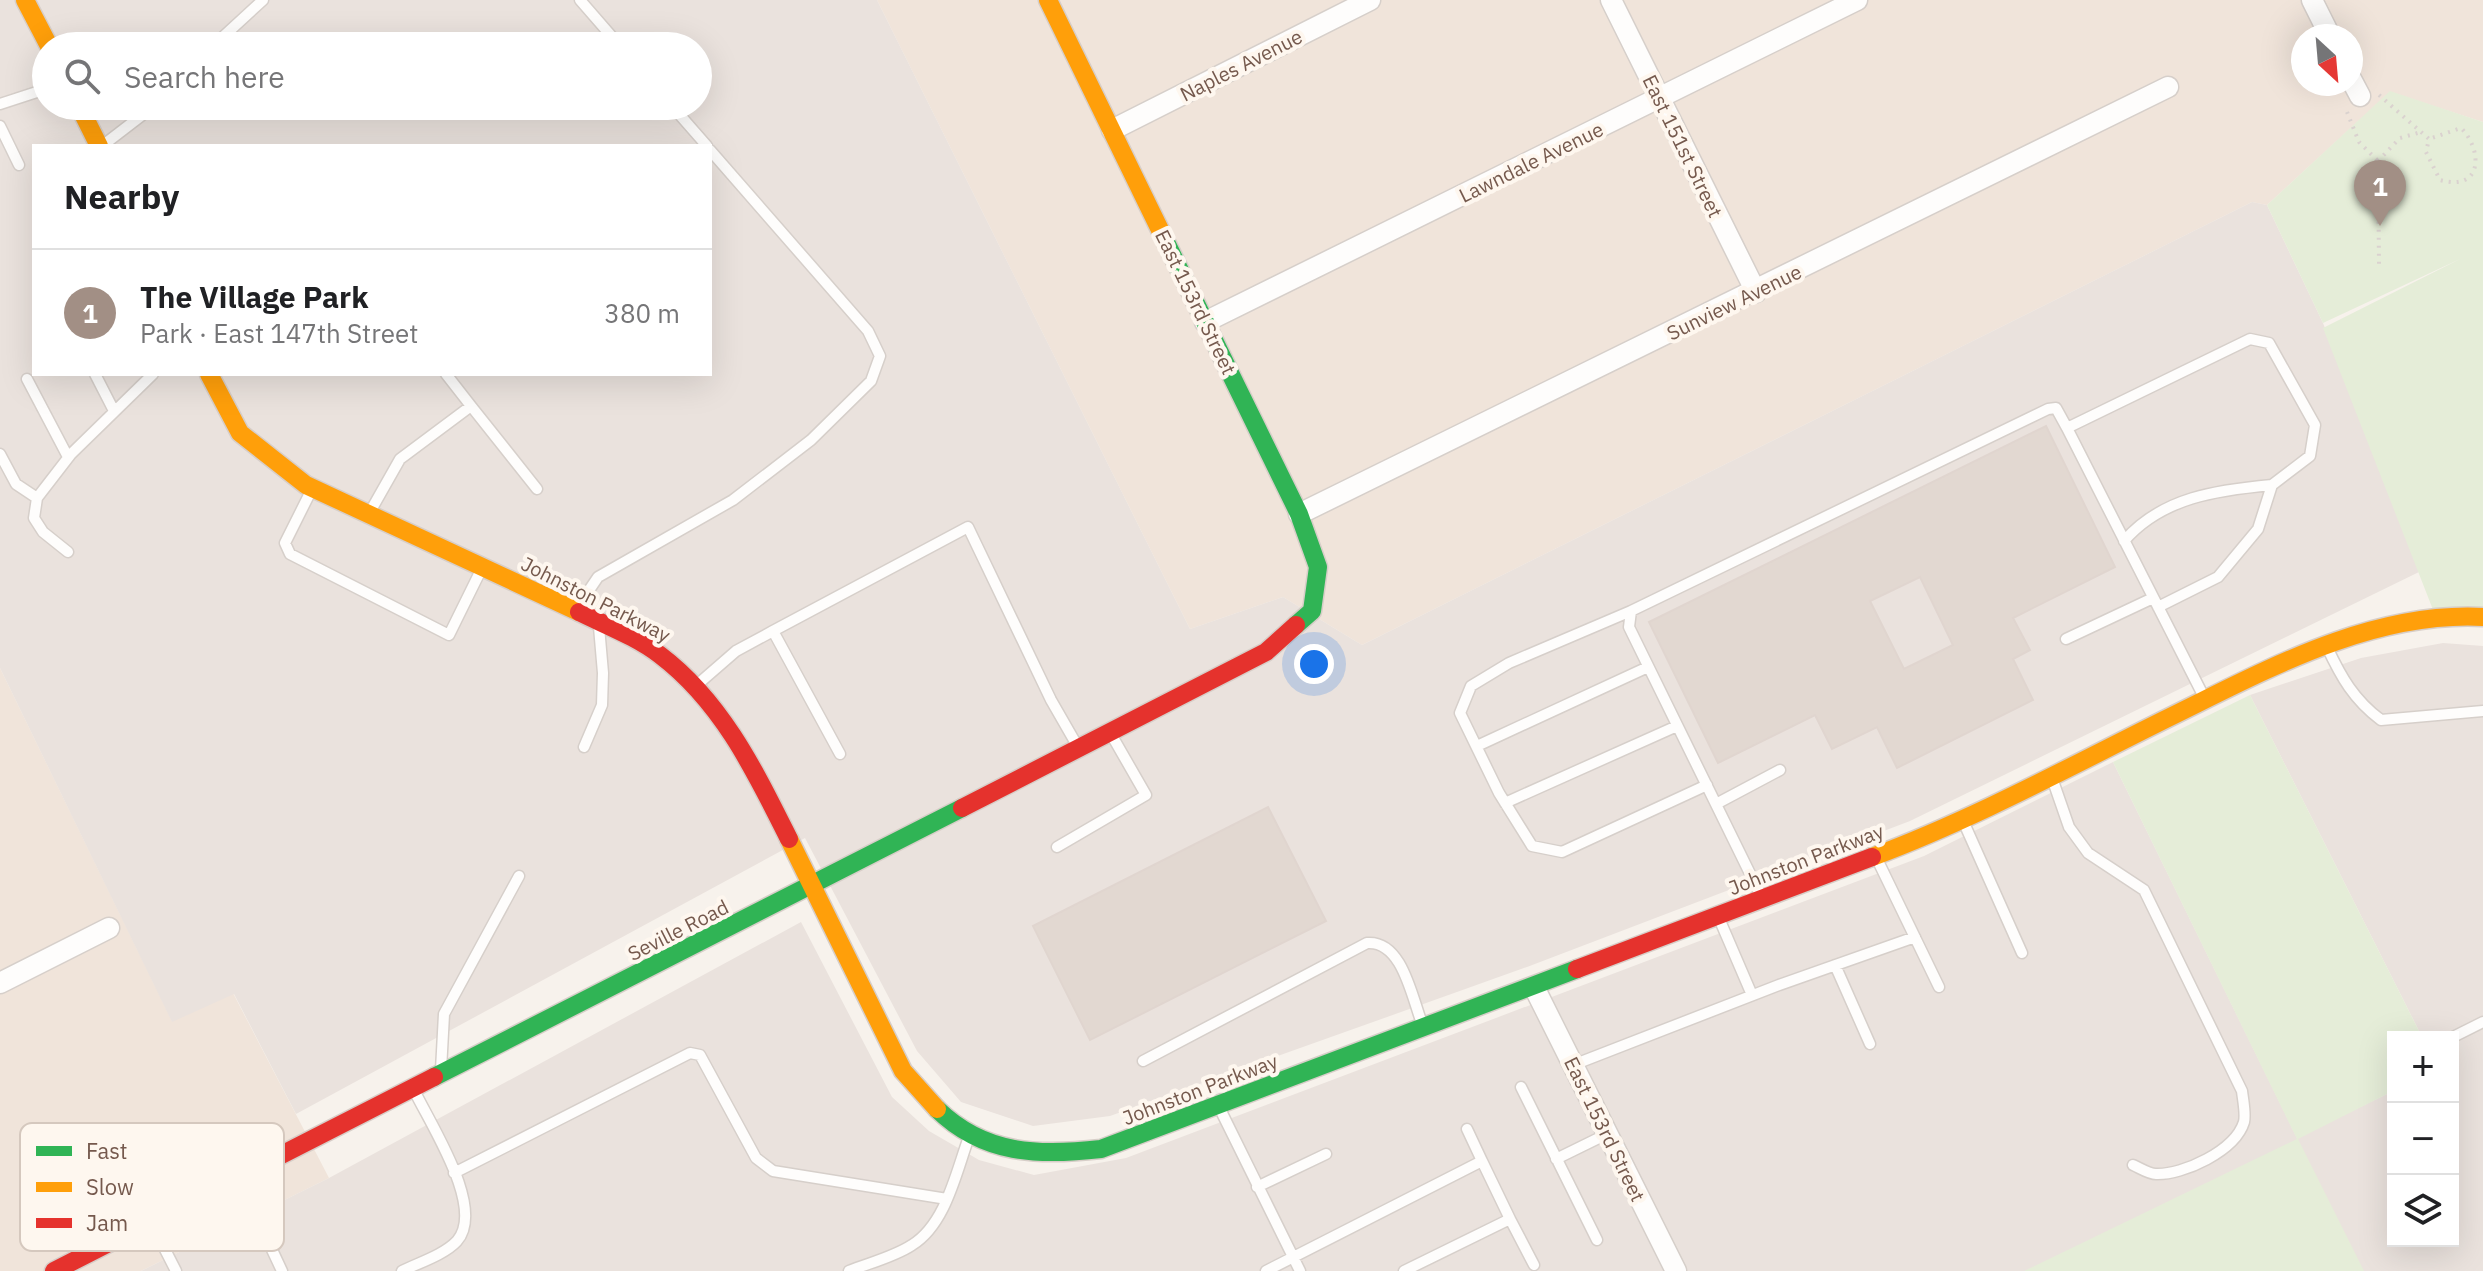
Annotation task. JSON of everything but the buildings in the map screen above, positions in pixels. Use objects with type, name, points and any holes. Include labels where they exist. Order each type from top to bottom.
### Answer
[{"type":"street","points":[[25,0],[42,32]]},
{"type":"street","name":"East 153rd Street","points":[[1048,0],[1299,514],[1318,567],[1312,611]]},
{"type":"street","name":"Naples Avenue","points":[[1112,130],[1370,0]]},
{"type":"street","name":"East 151st Street","points":[[1611,0],[1756,292]]},
{"type":"street","name":"Lawndale Avenue","points":[[1205,322],[1857,0]]},
{"type":"street","points":[[2312,0],[2324,24]]},
{"type":"street","name":"Sunview Avenue","points":[[1299,514],[2168,87]]},
{"type":"street","points":[[86,120],[99,144]]},
{"type":"street","name":"Johnston Parkway","points":[[210,376],[240,433],[313,488],[598,621],[658,653],[696,685],[725,721],[903,1071],[928,1104],[969,1135],[1008,1152],[1048,1156],[1101,1149],[1876,856],[1963,819],[2297,654],[2388,627],[2464,616],[2483,617]]},
{"type":"street","name":"Seville Road","points":[[284,1155],[1266,652],[1312,611]]},
{"type":"street","points":[[0,983],[109,928]]},
{"type":"street","name":"East 153rd Street","points":[[1534,987],[1676,1271]]},
{"type":"street","name":"Seville Road","points":[[54,1271],[94,1251]]},
{"type":"lane","points":[[228,32],[263,0]]},
{"type":"lane","points":[[580,0],[608,32]]},
{"type":"lane","points":[[0,104],[32,94]]},
{"type":"lane","points":[[103,144],[135,120]]},
{"type":"lane","points":[[684,120],[705,144]]},
{"type":"lane","points":[[0,126],[19,165]]},
{"type":"lane","points":[[576,610],[598,577],[733,500],[811,440],[871,381],[880,356],[868,331],[712,153]]},
{"type":"lane","points":[[2067,428],[2250,339],[2269,343],[2315,425],[2310,456],[2272,485],[2182,499],[2136,526],[2124,541]]},
{"type":"lane","points":[[96,376],[114,411]]},
{"type":"lane","points":[[68,552],[43,532],[34,518],[37,498],[68,457],[151,376]]},
{"type":"lane","points":[[448,376],[537,489]]},
{"type":"lane","points":[[27,379],[68,457]]},
{"type":"lane","points":[[369,514],[400,459],[471,406]]},
{"type":"lane","points":[[1707,785],[1562,852],[1532,846],[1505,803],[1460,713],[1471,686],[1509,663],[1631,611],[2048,409],[2056,408],[2067,428],[2156,603],[2168,633],[2205,699]]},
{"type":"lane","points":[[0,454],[16,484],[37,498]]},
{"type":"lane","points":[[2066,639],[2218,577],[2258,529],[2272,485]]},
{"type":"lane","points":[[313,488],[285,543],[290,554],[449,635],[483,566]]},
{"type":"lane","points":[[696,685],[736,651],[968,527],[1051,700],[1079,749]]},
{"type":"lane","points":[[1631,611],[1629,627],[1762,899]]},
{"type":"lane","points":[[584,747],[602,705],[603,673],[598,621]]},
{"type":"lane","points":[[771,632],[840,754]]},
{"type":"lane","points":[[2326,645],[2344,683],[2362,706],[2381,720],[2483,711]]},
{"type":"lane","points":[[1477,746],[1648,667]]},
{"type":"lane","points":[[1505,803],[1677,726]]},
{"type":"lane","points":[[1057,847],[1146,795],[1110,732]]},
{"type":"lane","points":[[1716,804],[1780,770]]},
{"type":"lane","points":[[2051,776],[2069,827],[2088,853],[2144,890],[2242,1091],[2244,1122],[2232,1140],[2209,1158],[2176,1171],[2154,1174],[2133,1165]]},
{"type":"lane","points":[[1963,819],[2022,953]]},
{"type":"lane","points":[[1876,856],[1939,987]]},
{"type":"lane","points":[[441,1075],[444,1014],[519,876]]},
{"type":"lane","points":[[1718,916],[1752,995]]},
{"type":"lane","points":[[1573,1065],[1752,995],[1915,937]]},
{"type":"lane","points":[[1143,1061],[1367,943],[1378,942],[1389,947],[1396,957],[1424,1028]]},
{"type":"lane","points":[[1835,965],[1870,1044]]},
{"type":"lane","points":[[2459,1034],[2483,1022]]},
{"type":"lane","points":[[454,1173],[690,1053],[700,1055],[756,1158],[773,1171],[947,1199]]},
{"type":"lane","points":[[1521,1087],[1597,1240]]},
{"type":"lane","points":[[402,1271],[457,1241],[466,1221],[467,1205],[414,1089]]},
{"type":"lane","points":[[1218,1105],[1300,1271]]},
{"type":"lane","points":[[1467,1129],[1534,1265]]},
{"type":"lane","points":[[1556,1159],[1607,1134]]},
{"type":"lane","points":[[849,1271],[911,1246],[928,1232],[947,1199],[969,1135]]},
{"type":"lane","points":[[1257,1187],[1326,1154]]},
{"type":"lane","points":[[1266,1271],[1482,1161]]},
{"type":"lane","points":[[1404,1271],[1510,1219]]},
{"type":"lane","points":[[166,1251],[176,1271]]},
{"type":"lane","points":[[273,1251],[282,1271]]},
{"type":"path","points":[[2359,96],[2429,139]]},
{"type":"path","points":[[2359,96],[2359,142],[2378,161]]},
{"type":"path","points":[[2429,139],[2461,128],[2474,135],[2483,148]]},
{"type":"path","points":[[2379,264],[2378,161],[2400,138],[2421,132]]},
{"type":"path","points":[[2429,139],[2426,152],[2440,180],[2456,184],[2473,178],[2482,166],[2483,157]]},
{"type":"shaded area","points":[[0,0],[877,0],[1190,629],[1283,597],[1362,645],[2252,202],[2267,205],[2323,323],[2419,572],[1910,821],[1527,967],[1110,1116],[1033,1126],[961,1102],[917,1051],[805,838],[296,1114],[234,994],[172,1022],[0,668]]},
{"type":"shaded area","points":[[877,0],[2483,0],[2483,122],[2390,92],[2267,205],[2252,202],[1362,645],[1283,597],[1190,629]]},
{"type":"shaded area","points":[[2443,643],[2483,646],[2483,1271],[141,1271],[181,1251],[284,1251],[284,1200],[801,922],[892,1097],[929,1131],[979,1160],[1034,1175],[1126,1158],[1924,856],[2113,762],[2297,1138],[2387,1094],[2387,1247],[2459,1247],[2459,1031],[2419,1031],[2250,695],[2361,658]]},
{"type":"shaded area","points":[[0,668],[172,1021],[233,993],[329,1178],[284,1200],[284,1123],[20,1123],[20,1251],[181,1251],[141,1271],[0,1271]]},
{"type":"green space","points":[[2390,91],[2483,122],[2483,617],[2437,620],[2323,328],[2460,259],[2323,323],[2267,205]]},
{"type":"green space","points":[[2250,695],[2419,1031],[2387,1031],[2387,1094],[2298,1139],[2364,1271],[2024,1271],[2297,1139],[2113,762]]},
{"type":"traffic: fast","points":[[1163,236],[1299,514],[1318,567],[1312,611],[1296,625]]},
{"type":"traffic: fast","points":[[434,1077],[962,808]]},
{"type":"traffic: fast","points":[[937,1109],[974,1136],[1013,1149],[1034,1152],[1101,1149],[1577,969]]},
{"type":"traffic: slow","points":[[25,0],[42,32]]},
{"type":"traffic: slow","points":[[1048,0],[1163,236]]},
{"type":"traffic: slow","points":[[86,120],[98,144]]},
{"type":"traffic: slow","points":[[210,376],[240,433],[306,485],[579,612]]},
{"type":"traffic: slow","points":[[1872,857],[1985,809],[2243,681],[2320,647],[2400,624],[2441,618],[2483,617]]},
{"type":"traffic: slow","points":[[789,839],[903,1071],[937,1109]]},
{"type":"traffic: jam","points":[[579,612],[651,649],[702,694],[750,763],[789,839]]},
{"type":"traffic: jam","points":[[962,808],[1266,652],[1296,625]]},
{"type":"traffic: jam","points":[[1577,969],[1872,857]]},
{"type":"traffic: jam","points":[[284,1154],[434,1077]]},
{"type":"traffic: jam","points":[[54,1271],[93,1251]]},
{"type":"place","name":"The Village Park","points":[[2380,226]]}]
